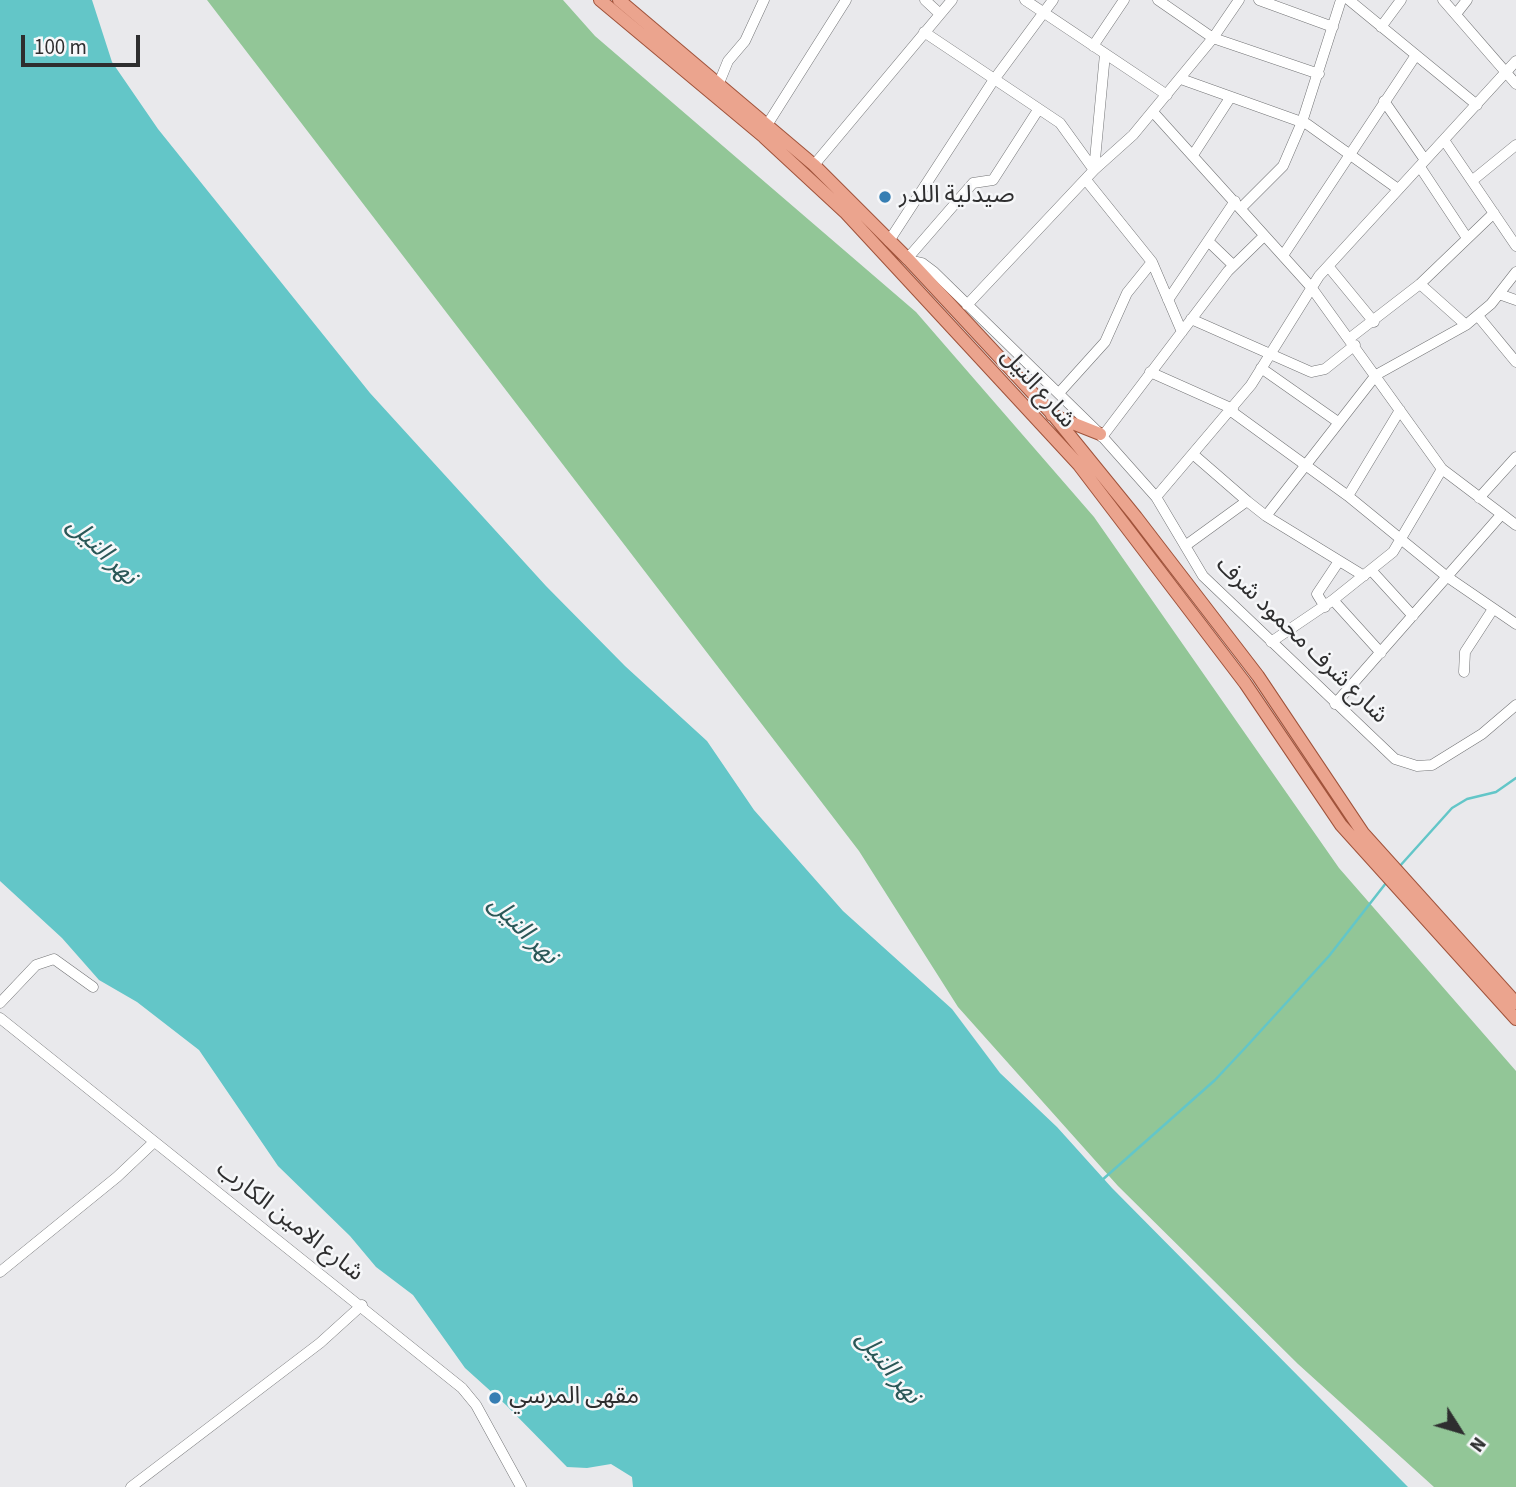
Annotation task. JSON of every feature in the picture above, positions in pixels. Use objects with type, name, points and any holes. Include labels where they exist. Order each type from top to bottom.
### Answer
[{"type":"main road","name":"شارع النيل","points":[[600,0],[764,137],[845,212],[1028,409],[1124,521],[1245,683],[1341,825],[1381,862]]},
{"type":"main road","name":"شارع النيل","points":[[627,3],[814,165],[908,260],[1054,416],[1144,527],[1258,676],[1381,862]]},
{"type":"main road","points":[[1028,409],[1054,416],[1101,435]]},
{"type":"main road","points":[[1381,862],[1516,1019]]},
{"type":"main road","points":[[1404,888],[1516,1003]]},
{"type":"street","points":[[719,83],[728,61],[745,41],[764,0]]},
{"type":"street","points":[[767,125],[846,0]]},
{"type":"street","points":[[925,0],[940,14]]},
{"type":"street","points":[[814,165],[952,0]]},
{"type":"street","points":[[1025,0],[1167,95]]},
{"type":"street","points":[[889,241],[993,81],[1053,0]]},
{"type":"street","points":[[1093,46],[1124,0]]},
{"type":"street","points":[[1158,0],[1213,38],[1319,74]]},
{"type":"street","points":[[967,304],[1094,170],[1125,144],[1181,79],[1239,0]]},
{"type":"street","points":[[1259,0],[1333,27]]},
{"type":"street","points":[[1168,300],[1208,241],[1238,204],[1280,170],[1302,122],[1341,0]]},
{"type":"street","points":[[1349,0],[1477,105]]},
{"type":"street","points":[[1381,27],[1401,0]]},
{"type":"street","points":[[1443,0],[1516,84]]},
{"type":"street","points":[[1456,14],[1467,0]]},
{"type":"street","points":[[620,19],[627,3]]},
{"type":"street","points":[[924,32],[1065,127],[1094,170]]},
{"type":"street","points":[[1094,170],[1105,54]]},
{"type":"street","points":[[1283,254],[1416,55]]},
{"type":"street","points":[[1156,497],[1232,410],[1271,354],[1311,287],[1516,61]]},
{"type":"street","points":[[1181,79],[1302,122],[1398,189]]},
{"type":"street","points":[[1194,155],[1230,98]]},
{"type":"street","points":[[1384,101],[1467,238]]},
{"type":"street","points":[[908,260],[973,183],[993,180],[1038,110]]},
{"type":"street","points":[[1153,112],[1311,287],[1442,469],[1516,525]]},
{"type":"street","points":[[1444,140],[1516,247]]},
{"type":"street","points":[[1473,180],[1516,145]]},
{"type":"street","points":[[1086,180],[1152,262],[1182,332]]},
{"type":"street","points":[[1191,319],[1298,368],[1318,372],[1334,363],[1374,321],[1420,284],[1494,213]]},
{"type":"street","points":[[1101,435],[1233,265],[1265,236]]},
{"type":"street","points":[[1208,241],[1233,265]]},
{"type":"street","name":"شارع شرف محمود شرف","points":[[908,260],[927,267],[1101,435],[1156,497],[1203,576],[1395,760],[1424,767],[1482,734],[1516,705]]},
{"type":"street","points":[[1059,393],[1105,342],[1127,293],[1152,262]]},
{"type":"street","points":[[1328,267],[1374,321]]},
{"type":"street","points":[[1266,516],[1376,375],[1466,325],[1499,294],[1516,272]]},
{"type":"street","points":[[1420,284],[1466,325]]},
{"type":"street","points":[[1499,294],[1516,300]]},
{"type":"street","points":[[1478,316],[1516,362]]},
{"type":"street","points":[[1261,368],[1338,422]]},
{"type":"street","points":[[1150,372],[1232,410],[1348,496],[1446,576],[1516,624]]},
{"type":"street","points":[[1348,496],[1400,410]]},
{"type":"street","points":[[1194,455],[1266,516],[1339,561],[1367,573],[1413,616]]},
{"type":"street","points":[[1479,498],[1516,457]]},
{"type":"street","points":[[1272,642],[1329,604],[1393,552],[1442,469]]},
{"type":"street","points":[[1185,545],[1247,500]]},
{"type":"street","points":[[1335,704],[1501,514]]},
{"type":"street","points":[[1339,561],[1317,594],[1381,653]]},
{"type":"street","points":[[1464,672],[1466,650],[1493,609]]},
{"type":"street","points":[[0,1003],[36,965],[54,959],[93,987]]},
{"type":"street","name":"شارع الامين الكارب","points":[[0,1018],[153,1143],[362,1305],[471,1397],[522,1487]]},
{"type":"street","points":[[0,1272],[117,1177],[153,1143]]},
{"type":"street","points":[[131,1487],[320,1343],[362,1305]]},
{"type":"green space","points":[[207,0],[563,0],[595,36],[916,312],[1094,517],[1339,868],[1516,1071],[1516,1487],[1434,1487],[1298,1364],[1118,1186],[958,1007],[859,851]]},
{"type":"water","name":"نهر النيل","points":[[0,0],[92,0],[112,62],[158,129],[370,393],[546,586],[625,666],[707,741],[754,810],[843,911],[952,1009],[1000,1073],[1057,1127],[1112,1188],[1408,1487],[633,1487],[632,1477],[611,1464],[587,1468],[567,1467],[465,1368],[413,1295],[376,1267],[350,1236],[278,1166],[199,1050],[137,1002],[99,980],[62,938],[0,881]]},
{"type":"waterway","points":[[1399,867],[1452,808],[1467,799],[1496,792],[1516,778]]},
{"type":"waterway","points":[[1101,1181],[1215,1080],[1329,956],[1386,883]]},
{"type":"place","name":"صيدلية اللدر","points":[[885,197]]},
{"type":"place","name":"مقهى المرسي","points":[[495,1398]]}]
